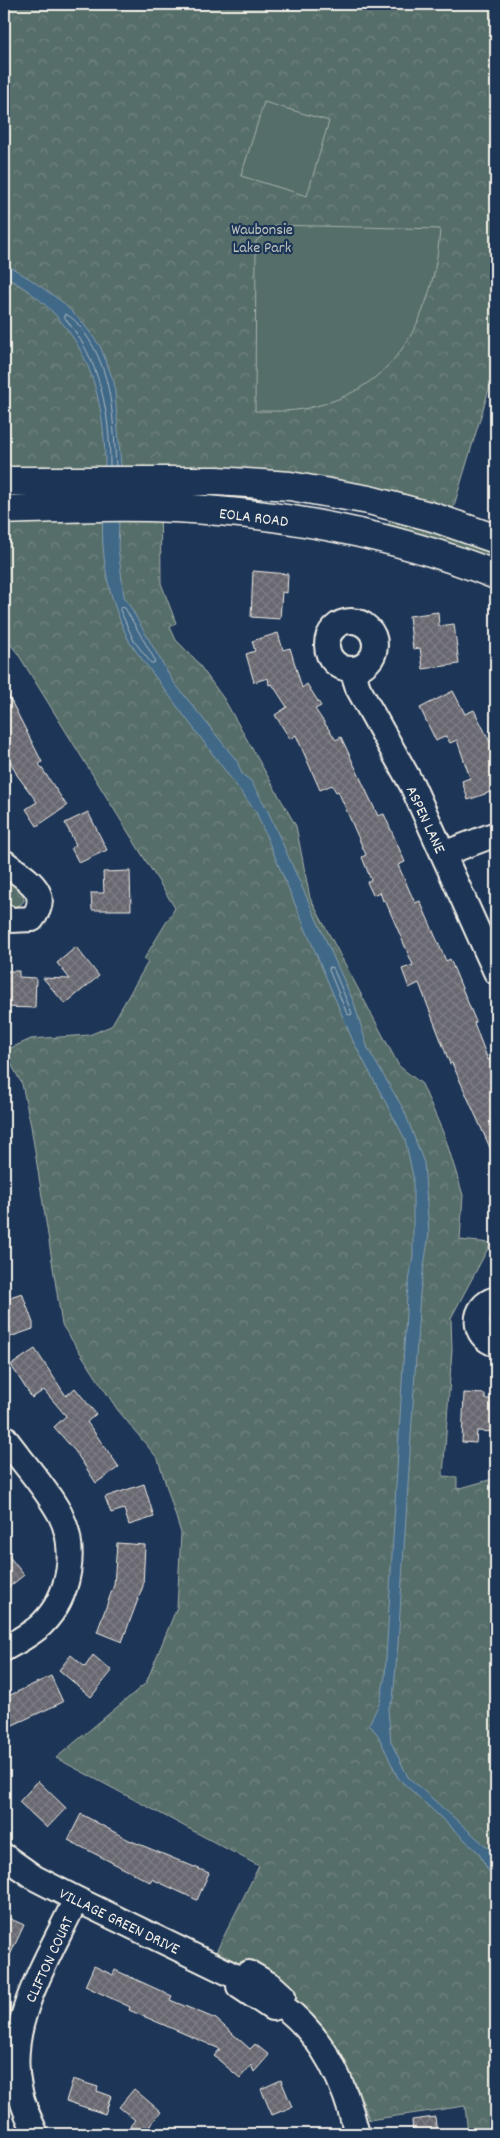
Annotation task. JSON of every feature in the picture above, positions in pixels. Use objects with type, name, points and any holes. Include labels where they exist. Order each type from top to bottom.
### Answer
[{"type":"main road","name":"EOLA ROAD","points":[[4,481],[79,495]]},
{"type":"main road","name":"EOLA ROAD","points":[[4,510],[79,495],[140,494],[216,481],[290,486],[369,500],[433,517],[496,539]]},
{"type":"main road","name":"EOLA ROAD","points":[[140,494],[206,510],[304,522],[455,560],[496,575]]},
{"type":"street","name":"ASPEN LANE","points":[[352,669],[358,688],[395,752],[496,972]]},
{"type":"street","points":[[443,854],[496,834]]},
{"type":"street","points":[[4,862],[36,887],[40,899],[39,910],[32,919],[10,920],[4,916]]},
{"type":"street","points":[[496,1299],[486,1302],[477,1316],[477,1327],[481,1335],[488,1341],[496,1344]]},
{"type":"street","points":[[4,1437],[47,1493],[60,1514],[66,1528],[70,1559],[66,1584],[42,1624],[4,1649]]},
{"type":"street","name":"VILLAGE GREEN DRIVE","points":[[4,1856],[35,1878],[76,1899],[239,1978],[249,1973],[283,1996],[281,2005],[310,2033],[329,2059],[343,2084],[357,2134]]},
{"type":"street","name":"CLIFTON COURT","points":[[36,2134],[25,2111],[18,2086],[17,2042],[27,2002],[76,1899]]},
{"type":"green space","name":"Waubonsie Lake Park","points":[[4,4],[496,4],[496,366],[453,509],[410,498],[160,469],[161,583],[176,623],[170,627],[176,640],[195,659],[224,699],[296,826],[310,898],[399,1066],[422,1084],[445,1137],[463,1195],[460,1240],[491,1243],[451,1318],[452,1350],[443,1476],[457,1477],[457,1489],[496,1478],[496,2134],[468,2134],[465,2106],[369,2120],[345,2064],[330,2040],[312,2018],[269,1981],[216,1952],[259,1866],[56,1758],[146,1683],[177,1607],[181,1533],[158,1459],[117,1409],[62,1325],[31,1126],[22,1084],[4,1051],[31,1039],[89,1035],[111,1026],[148,962],[144,959],[175,908],[18,654],[4,636]]},
{"type":"green space","points":[[264,102],[329,121],[307,196],[241,176]]},
{"type":"green space","points":[[276,225],[440,229],[430,290],[420,318],[406,343],[388,365],[366,384],[340,398],[308,408],[282,411],[255,411],[256,241]]},
{"type":"green space","points":[[391,516],[496,550],[496,564],[387,529]]},
{"type":"green space","points":[[4,873],[23,890],[24,901],[20,905],[12,907],[4,901]]},
{"type":"water","points":[[4,263],[61,301],[82,322],[100,346],[114,382],[121,465],[118,548],[124,596],[172,680],[237,761],[242,774],[251,781],[267,809],[354,1003],[368,1049],[404,1110],[424,1163],[429,1233],[420,1293],[398,1644],[393,1699],[388,1709],[391,1742],[408,1777],[496,1855],[496,1877],[491,1875],[478,1852],[398,1778],[378,1735],[369,1724],[380,1702],[385,1676],[407,1296],[413,1255],[413,1176],[405,1139],[353,1041],[256,812],[130,643],[125,633],[113,601],[105,568],[102,532],[105,458],[103,429],[99,401],[91,376],[81,352],[68,330],[50,310],[29,292],[4,276]]},
{"type":"building","points":[[253,571],[288,574],[287,593],[282,592],[280,619],[251,617]]},
{"type":"building","points":[[438,612],[439,626],[454,624],[459,664],[423,669],[420,648],[413,649],[409,616]]},
{"type":"building","points":[[278,633],[283,650],[290,648],[302,688],[307,684],[321,706],[315,709],[336,740],[341,737],[378,816],[384,814],[405,862],[398,865],[415,903],[420,901],[446,961],[450,959],[476,1022],[474,1023],[488,1060],[496,1056],[496,1161],[452,1063],[450,1064],[419,983],[409,988],[402,969],[413,965],[385,900],[383,901],[380,892],[373,895],[367,882],[371,880],[362,857],[366,855],[338,791],[336,792],[332,785],[320,790],[296,735],[290,739],[275,715],[287,707],[272,684],[269,685],[268,678],[254,682],[246,654],[255,651],[252,641]]},
{"type":"building","points":[[4,687],[42,762],[39,764],[67,806],[37,826],[26,809],[37,802],[17,775],[4,749]]},
{"type":"building","points":[[453,691],[465,714],[474,710],[490,742],[496,740],[496,790],[468,800],[462,781],[470,778],[457,740],[450,743],[446,736],[436,741],[420,708]]},
{"type":"building","points":[[88,812],[107,850],[79,863],[71,848],[76,845],[65,823]]},
{"type":"building","points":[[130,871],[131,910],[92,910],[91,893],[104,893],[103,872]]},
{"type":"building","points":[[76,947],[99,976],[65,1004],[43,978],[70,979],[57,963]]},
{"type":"building","points":[[4,971],[19,971],[19,977],[36,978],[35,1008],[4,1007]]},
{"type":"building","points":[[22,1293],[33,1323],[33,1329],[7,1338],[4,1330],[4,1299]]},
{"type":"building","points":[[35,1349],[66,1396],[75,1388],[96,1414],[87,1422],[119,1467],[96,1483],[75,1451],[54,1427],[66,1416],[44,1390],[32,1398],[11,1365]]},
{"type":"building","points":[[464,1393],[485,1394],[485,1399],[496,1399],[496,1432],[477,1431],[476,1443],[462,1442]]},
{"type":"building","points":[[144,1484],[154,1517],[129,1525],[124,1509],[111,1513],[105,1497]]},
{"type":"building","points":[[117,1543],[145,1545],[143,1586],[122,1642],[97,1632],[114,1585]]},
{"type":"building","points":[[4,1550],[24,1575],[4,1591]]},
{"type":"building","points":[[71,1655],[85,1667],[93,1655],[112,1671],[91,1697],[59,1670]]},
{"type":"building","points":[[51,1676],[63,1702],[4,1729],[4,1698]]},
{"type":"building","points":[[38,1781],[66,1808],[47,1828],[19,1802]]},
{"type":"building","points":[[81,1814],[129,1840],[209,1873],[197,1900],[152,1879],[150,1882],[68,1840]]},
{"type":"building","points":[[4,1916],[24,1925],[4,1968]]},
{"type":"building","points":[[94,1966],[113,1975],[115,1970],[172,1996],[170,2000],[216,2019],[250,2049],[255,2044],[269,2055],[254,2072],[251,2065],[240,2078],[214,2056],[220,2049],[129,2010],[130,2007],[85,1986]]},
{"type":"building","points":[[73,2079],[98,2087],[97,2091],[111,2096],[105,2114],[66,2101]]},
{"type":"building","points":[[281,2080],[292,2107],[272,2115],[261,2089]]},
{"type":"building","points":[[134,2089],[161,2112],[143,2134],[140,2134],[130,2126],[135,2120],[119,2107]]},
{"type":"building","points":[[435,2117],[437,2134],[413,2134],[412,2120]]}]
